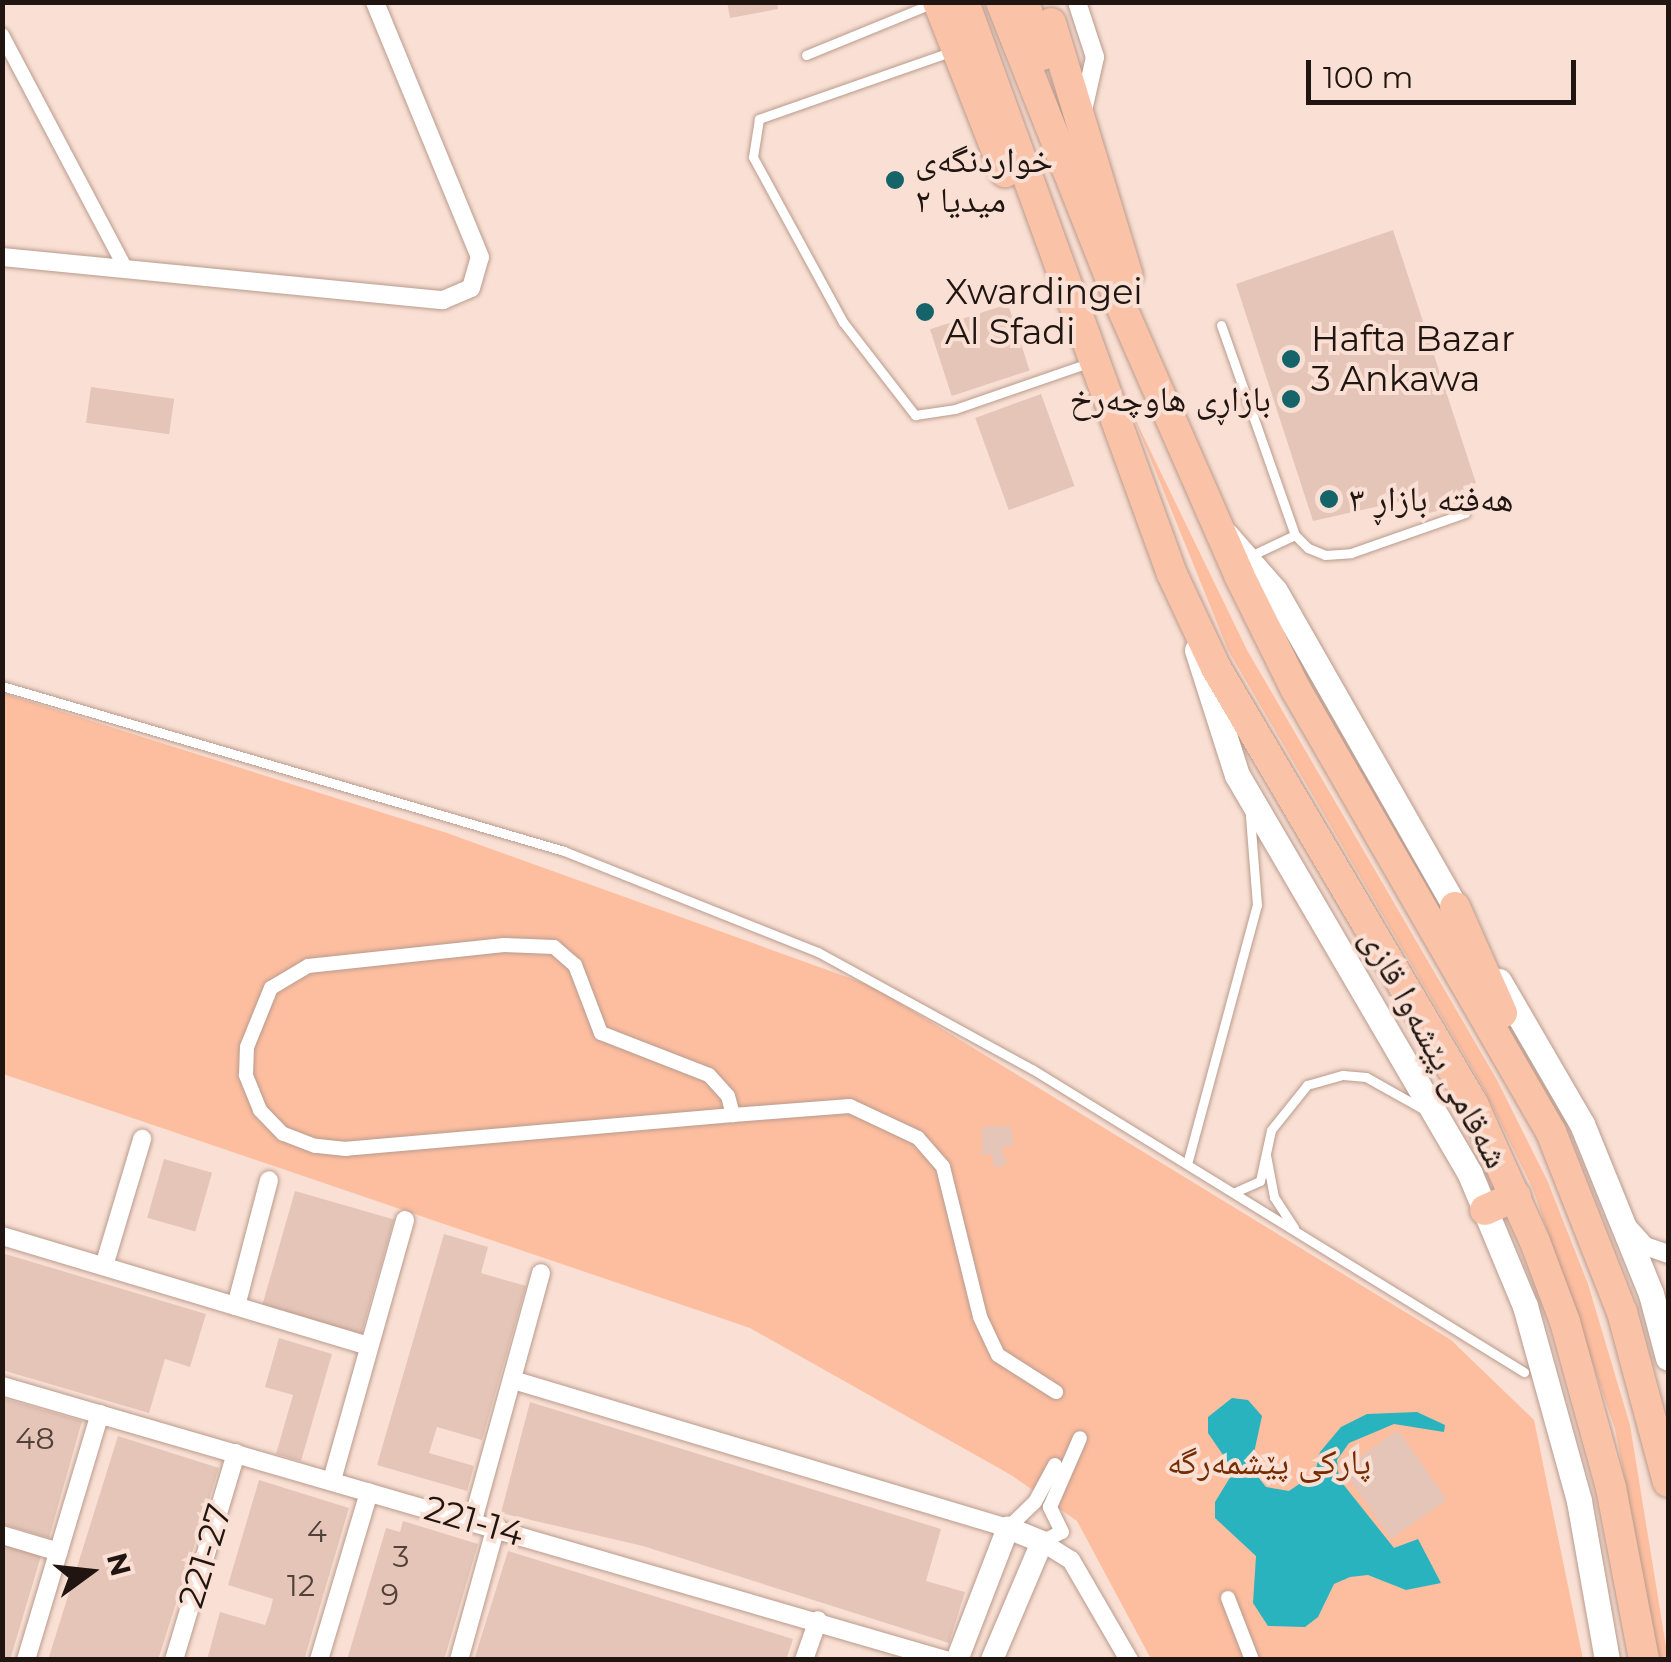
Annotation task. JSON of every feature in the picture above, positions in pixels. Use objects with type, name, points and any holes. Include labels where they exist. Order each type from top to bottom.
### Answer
[{"type":"highway","name":"شەقامی پێشەوا قازی","points":[[936,2],[1083,365],[1134,472]]},
{"type":"highway","name":"شەقامی پێشەوا قازی","points":[[964,2],[1172,574],[1216,668],[1473,1104],[1516,1196],[1575,1358],[1610,1488],[1644,1660]]},
{"type":"highway","name":"شەقامی پێشەوا قازی","points":[[1001,2],[1203,497],[1295,688],[1423,879],[1551,1132],[1622,1312],[1668,1482]]},
{"type":"highway","name":"شەقامی پێشەوا قازی","points":[[1024,2],[1203,497]]},
{"type":"highway","points":[[1044,2],[1082,115],[1136,308]]},
{"type":"highway","points":[[1455,907],[1551,1132]]},
{"type":"highway","points":[[1485,1210],[1516,1196]]},
{"type":"main road","points":[[1203,497],[1275,591],[1423,879],[1455,907],[1566,1093],[1616,1206],[1668,1358]]},
{"type":"main road","points":[[1172,574],[1237,775],[1454,1148],[1525,1306],[1574,1484],[1607,1660]]},
{"type":"street","points":[[2,257],[444,300],[471,288],[480,256],[374,2]]},
{"type":"street","points":[[1077,2],[1095,56],[1082,115]]},
{"type":"street","points":[[2,34],[126,269]]},
{"type":"street","points":[[732,1115],[728,1096],[709,1075],[601,1034],[575,966],[554,948],[504,945],[308,966],[271,988],[247,1048],[246,1076],[260,1110],[283,1134],[315,1146],[354,1149],[850,1106],[918,1138],[943,1167],[980,1316],[998,1355],[1056,1392]]},
{"type":"street","points":[[104,1266],[142,1139]]},
{"type":"street","points":[[236,1306],[269,1180]]},
{"type":"street","points":[[1616,1206],[1645,1246],[1668,1254]]},
{"type":"street","points":[[332,1480],[404,1220]]},
{"type":"street","points":[[2,1236],[368,1346]]},
{"type":"street","points":[[473,1520],[541,1273]]},
{"type":"street","points":[[513,1380],[1008,1528],[1042,1542],[1071,1560],[1129,1660]]},
{"type":"street","name":"221-14","points":[[2,1386],[496,1526],[945,1660]]},
{"type":"street","points":[[26,1660],[100,1414]]},
{"type":"street","points":[[957,1660],[1008,1528],[1035,1502],[1076,1436],[1050,1507],[1062,1532],[1042,1542],[992,1660]]},
{"type":"street","name":"221-27","points":[[174,1660],[236,1453]]},
{"type":"street","points":[[319,1660],[368,1492]]},
{"type":"street","points":[[459,1660],[496,1526]]},
{"type":"street","points":[[2,1535],[59,1552]]},
{"type":"street","points":[[1228,1598],[1252,1660]]},
{"type":"street","points":[[804,1660],[818,1620]]},
{"type":"lane","points":[[806,55],[936,2]]},
{"type":"lane","points":[[956,50],[878,72],[759,119],[753,157],[843,322],[915,415],[955,409],[1083,365]]},
{"type":"lane","points":[[1221,325],[1295,534],[1325,555],[1351,553],[1465,513]]},
{"type":"lane","points":[[1246,558],[1295,534]]},
{"type":"lane","points":[[2,686],[529,840],[743,920],[878,980],[1524,1372]]},
{"type":"lane","points":[[1187,1164],[1257,905],[1258,859],[1237,775]]},
{"type":"lane","points":[[1232,1192],[1257,1186],[1279,1116],[1298,1093],[1319,1080],[1354,1075],[1410,1098],[1454,1148]]},
{"type":"lane","points":[[1265,1152],[1274,1198],[1298,1233]]},
{"type":"green space","points":[[1132,413],[1247,650],[1497,1080],[1547,1180],[1588,1284],[1630,1425],[1668,1659],[1659,1659],[1615,1429],[1533,1189],[1483,1087],[1228,650]]},
{"type":"green space","name":"پارکی پێشمەرگە","points":[[3,693],[447,833],[872,986],[1451,1340],[1534,1420],[1583,1659],[1151,1659],[1077,1521],[1011,1475],[750,1328],[3,1074]]},
{"type":"water","points":[[1232,1398],[1248,1400],[1262,1416],[1252,1462],[1258,1477],[1266,1487],[1289,1491],[1315,1473],[1320,1452],[1341,1427],[1367,1414],[1417,1412],[1445,1425],[1444,1432],[1394,1424],[1349,1443],[1337,1460],[1339,1479],[1394,1548],[1418,1539],[1441,1583],[1406,1590],[1368,1575],[1350,1577],[1334,1584],[1318,1617],[1305,1627],[1268,1626],[1253,1603],[1256,1556],[1215,1518],[1215,1502],[1234,1471],[1208,1433],[1208,1417]]},
{"type":"building","points":[[727,2],[777,2],[778,9],[730,18]]},
{"type":"building","points":[[1393,230],[1476,483],[1463,486],[1466,504],[1429,513],[1424,496],[1313,521],[1236,284]]},
{"type":"building","points":[[1008,304],[1030,371],[952,396],[930,329]]},
{"type":"building","points":[[91,387],[174,399],[169,434],[86,423]]},
{"type":"building","points":[[1041,394],[1075,486],[1009,510],[975,418]]},
{"type":"building","points":[[1011,1126],[1013,1145],[1001,1148],[1007,1164],[995,1168],[991,1154],[982,1155],[982,1127]]},
{"type":"building","points":[[164,1159],[212,1173],[195,1231],[147,1218]]},
{"type":"building","points":[[295,1191],[394,1219],[360,1338],[261,1309]]},
{"type":"building","points":[[444,1234],[488,1247],[481,1273],[526,1286],[482,1440],[437,1427],[429,1453],[474,1466],[467,1491],[377,1465]]},
{"type":"building","points":[[2,1253],[206,1314],[190,1367],[165,1359],[149,1413],[2,1370]]},
{"type":"building","points":[[279,1338],[332,1354],[301,1461],[276,1454],[293,1395],[265,1387]]},
{"type":"building","points":[[2,1398],[82,1421],[49,1538],[2,1524]]},
{"type":"building","points":[[530,1402],[941,1529],[926,1581],[965,1592],[949,1643],[643,1546],[501,1513]]},
{"type":"building","points":[[1398,1430],[1447,1500],[1391,1539],[1342,1469]]},
{"type":"building","points":[[118,1436],[219,1468],[158,1660],[48,1660]]},
{"type":"building","points":[[259,1480],[349,1508],[304,1660],[207,1660],[220,1612],[265,1625],[270,1611],[273,1599],[228,1585]]},
{"type":"building","points":[[403,1521],[478,1544],[444,1660],[347,1660],[386,1528],[400,1532]]},
{"type":"building","points":[[2,1544],[41,1556],[10,1660],[2,1660]]},
{"type":"building","points":[[508,1551],[793,1639],[786,1660],[474,1660]]},
{"type":"place","name":"خواردنگەی میدیا ٢","points":[[895,180]]},
{"type":"place","name":"Xwardingei Al Sfadi","points":[[925,312]]},
{"type":"place","name":"Hafta Bazar 3 Ankawa","points":[[1291,359]]},
{"type":"place","name":"بازاڕی هاوچەرخ","points":[[1291,399]]},
{"type":"place","name":"هەفتە بازاڕ ٣","points":[[1329,499]]}]
